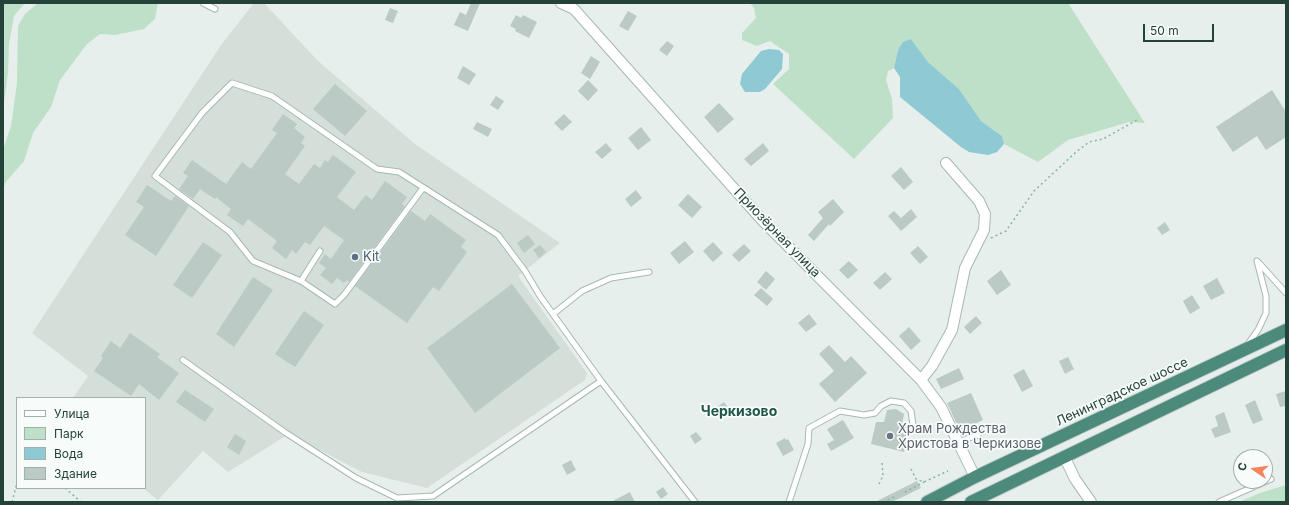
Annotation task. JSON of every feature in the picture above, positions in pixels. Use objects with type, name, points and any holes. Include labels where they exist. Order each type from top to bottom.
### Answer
[{"type":"highway","name":"Ленинградское шоссе","points":[[927,502],[975,477],[1286,330]]},
{"type":"highway","points":[[971,502],[1286,350]]},
{"type":"street","name":"Приозёрная улица","points":[[561,3],[575,6],[761,219],[922,380],[940,407],[975,477]]},
{"type":"street","points":[[922,380],[932,366],[952,330],[965,268],[984,230],[985,214],[979,201],[946,163]]},
{"type":"street","points":[[1064,456],[1075,479],[1091,502]]},
{"type":"lane","points":[[203,3],[215,9]]},
{"type":"lane","points":[[423,188],[344,295],[335,304],[301,281],[253,260],[230,232],[155,176],[202,113],[232,83],[272,96],[377,169],[399,172],[498,235],[525,271],[601,381],[695,502]]},
{"type":"lane","points":[[301,281],[320,251]]},
{"type":"lane","points":[[1244,350],[1258,330],[1266,313],[1266,296],[1257,261],[1286,293]]},
{"type":"lane","points":[[554,314],[582,291],[611,278],[648,272]]},
{"type":"lane","points":[[183,360],[292,437],[356,478],[397,498],[433,496],[601,381]]},
{"type":"lane","points":[[789,502],[808,444],[808,428],[840,411],[864,415],[875,413],[881,406],[891,401],[904,403],[911,411],[914,425]]},
{"type":"lane","points":[[958,442],[978,435],[979,428]]},
{"type":"lane","points":[[1219,502],[1248,489]]},
{"type":"path","points":[[976,245],[1006,231],[1034,191],[1089,142],[1104,139],[1137,120]]},
{"type":"path","points":[[878,484],[883,476],[882,463]]},
{"type":"path","points":[[911,468],[916,479],[924,482]]},
{"type":"path","points":[[905,492],[948,471]]},
{"type":"path","points":[[12,502],[16,487]]},
{"type":"path","points":[[66,489],[81,502]]},
{"type":"path","points":[[883,502],[894,497]]},
{"type":"shaded area","points":[[254,3],[264,3],[318,61],[415,144],[560,243],[518,276],[587,373],[585,380],[427,488],[362,472],[289,434],[228,472],[203,451],[158,500],[144,489],[146,489],[146,397],[74,397],[88,376],[32,333],[221,45]]},
{"type":"green space","points":[[3,3],[25,3],[14,16],[9,44],[8,73],[3,110]]},
{"type":"green space","points":[[38,3],[158,3],[155,19],[144,29],[115,35],[100,34],[87,44],[60,80],[51,107],[33,133],[24,161],[5,183],[3,191],[3,150],[11,126],[17,83],[18,26],[25,14]]},
{"type":"green space","points":[[750,3],[1068,3],[1145,123],[1129,122],[1068,140],[1038,162],[1004,144],[1002,136],[981,121],[959,89],[928,62],[911,39],[898,50],[894,68],[888,71],[886,80],[892,99],[893,118],[854,159],[773,84],[789,69],[789,54],[770,41],[757,46],[742,40],[742,33],[756,18],[754,8]]},
{"type":"green space","points":[[1286,485],[1286,502],[1239,502],[1260,493]]},
{"type":"water","points":[[911,39],[928,62],[959,89],[981,121],[1002,136],[1004,144],[997,152],[988,155],[969,152],[900,97],[900,77],[894,68],[898,50],[903,42]]},
{"type":"water","points":[[769,49],[779,50],[783,54],[782,69],[765,89],[760,92],[745,92],[740,84],[742,74],[761,51]]},
{"type":"building","points":[[471,3],[480,3],[468,31],[454,25],[460,12],[466,15]]},
{"type":"building","points":[[390,8],[398,11],[393,23],[385,20]]},
{"type":"building","points":[[628,11],[637,16],[628,31],[619,26]]},
{"type":"building","points":[[516,15],[521,18],[523,15],[537,22],[529,38],[515,31],[516,29],[510,26]]},
{"type":"building","points":[[667,41],[674,46],[667,56],[659,50]]},
{"type":"building","points":[[591,56],[600,62],[590,79],[581,73]]},
{"type":"building","points":[[463,66],[476,74],[469,85],[457,78]]},
{"type":"building","points":[[588,80],[598,90],[588,101],[578,91]]},
{"type":"building","points":[[335,84],[367,111],[345,136],[313,109]]},
{"type":"building","points":[[1272,90],[1286,112],[1286,137],[1266,150],[1257,136],[1233,152],[1216,127]]},
{"type":"building","points":[[496,96],[504,101],[498,110],[490,105]]},
{"type":"building","points":[[719,103],[734,119],[718,133],[704,117]]},
{"type":"building","points":[[283,114],[297,124],[294,128],[305,137],[301,143],[305,146],[285,174],[299,184],[314,164],[320,168],[325,160],[328,162],[333,155],[356,172],[337,197],[354,210],[366,195],[372,200],[385,181],[407,197],[402,204],[405,206],[349,282],[347,280],[344,283],[337,278],[332,284],[320,275],[326,268],[319,263],[325,254],[331,259],[344,240],[324,226],[310,245],[305,242],[296,254],[292,250],[286,259],[272,248],[277,241],[248,219],[243,226],[227,215],[231,209],[216,197],[215,199],[200,189],[193,199],[179,189],[188,176],[183,173],[192,160],[226,184],[242,162],[251,169],[277,133],[272,130]]},
{"type":"building","points":[[564,114],[572,122],[562,131],[554,123]]},
{"type":"building","points":[[477,122],[492,129],[488,137],[473,129]]},
{"type":"building","points":[[641,127],[651,140],[638,150],[628,138]]},
{"type":"building","points":[[606,143],[612,150],[602,159],[595,152]]},
{"type":"building","points":[[763,143],[769,151],[751,166],[744,159]]},
{"type":"building","points":[[901,167],[913,182],[904,190],[891,176]]},
{"type":"building","points":[[147,185],[171,201],[175,196],[189,206],[156,256],[125,235],[144,207],[136,202]]},
{"type":"building","points":[[636,190],[642,198],[631,207],[625,199]]},
{"type":"building","points":[[688,194],[702,207],[692,218],[678,205]]},
{"type":"building","points":[[833,199],[844,212],[830,226],[829,224],[814,241],[808,235],[823,218],[818,212]]},
{"type":"building","points":[[911,209],[917,217],[901,231],[888,216],[894,211],[901,218]]},
{"type":"building","points":[[411,211],[425,221],[430,214],[466,240],[461,247],[467,252],[439,291],[433,287],[407,323],[355,286]]},
{"type":"building","points":[[1165,222],[1170,230],[1162,235],[1157,228]]},
{"type":"building","points":[[528,235],[535,244],[524,253],[517,243]]},
{"type":"building","points":[[685,241],[694,252],[679,264],[670,253]]},
{"type":"building","points":[[203,242],[222,255],[192,298],[173,285]]},
{"type":"building","points":[[713,242],[723,253],[713,262],[703,251]]},
{"type":"building","points":[[744,244],[751,251],[739,262],[732,255]]},
{"type":"building","points":[[540,245],[546,252],[539,258],[533,250]]},
{"type":"building","points":[[918,246],[928,257],[920,264],[910,253]]},
{"type":"building","points":[[849,261],[858,270],[848,279],[839,270]]},
{"type":"building","points":[[1001,270],[1011,285],[997,295],[987,281]]},
{"type":"building","points":[[766,271],[775,279],[766,290],[757,282]]},
{"type":"building","points":[[885,272],[892,279],[880,290],[873,283]]},
{"type":"building","points":[[253,277],[273,290],[234,347],[216,334]]},
{"type":"building","points":[[1217,278],[1225,293],[1211,300],[1203,286]]},
{"type":"building","points":[[512,284],[560,348],[475,413],[427,348]]},
{"type":"building","points":[[761,288],[773,299],[767,306],[754,295]]},
{"type":"building","points":[[1192,295],[1200,308],[1190,314],[1183,301]]},
{"type":"building","points":[[304,311],[324,325],[295,367],[275,354]]},
{"type":"building","points":[[809,314],[817,324],[806,332],[798,323]]},
{"type":"building","points":[[976,316],[982,323],[970,334],[964,327]]},
{"type":"building","points":[[909,327],[921,341],[911,350],[899,336]]},
{"type":"building","points":[[130,333],[160,354],[157,357],[179,373],[159,400],[139,384],[131,396],[94,371],[103,358],[101,356],[111,341],[120,348]]},
{"type":"building","points":[[829,345],[845,362],[851,356],[867,373],[835,402],[819,384],[834,371],[819,354]]},
{"type":"building","points":[[1068,357],[1074,369],[1065,374],[1059,361]]},
{"type":"building","points":[[959,368],[964,379],[941,389],[936,379]]},
{"type":"building","points":[[1024,369],[1033,386],[1022,392],[1013,375]]},
{"type":"building","points":[[185,390],[214,409],[205,422],[176,402]]},
{"type":"building","points":[[1286,391],[1286,406],[1280,407],[1276,394]]},
{"type":"building","points":[[971,393],[983,420],[960,431],[947,403]]},
{"type":"building","points":[[1255,400],[1263,420],[1253,424],[1245,405]]},
{"type":"building","points":[[724,402],[732,413],[720,419],[713,410]]},
{"type":"building","name":"Храм Рождества Христова в Черкизове","points":[[896,409],[904,414],[902,425],[909,429],[904,452],[871,444],[876,422],[884,422],[887,410]]},
{"type":"building","points":[[1224,412],[1231,432],[1215,438],[1211,429],[1218,426],[1215,416]]},
{"type":"building","points":[[843,420],[854,438],[831,451],[827,444],[834,440],[827,429]]},
{"type":"building","points":[[696,432],[702,439],[695,444],[690,436]]},
{"type":"building","points":[[235,434],[246,441],[239,455],[227,447]]},
{"type":"building","points":[[785,438],[786,440],[788,439],[794,450],[783,456],[776,443]]},
{"type":"building","points":[[571,460],[576,470],[567,475],[562,465]]},
{"type":"building","points":[[917,481],[921,488],[892,502],[875,502]]},
{"type":"building","points":[[663,487],[668,494],[661,499],[656,492]]},
{"type":"building","points":[[630,492],[635,502],[611,502]]},
{"type":"place","name":"Kit","points":[[355,257]]},
{"type":"place","name":"Храм Рождества Христова в Черкизове","points":[[890,436]]},
{"type":"district","name":"Черкизово","points":[[739,412]]}]
